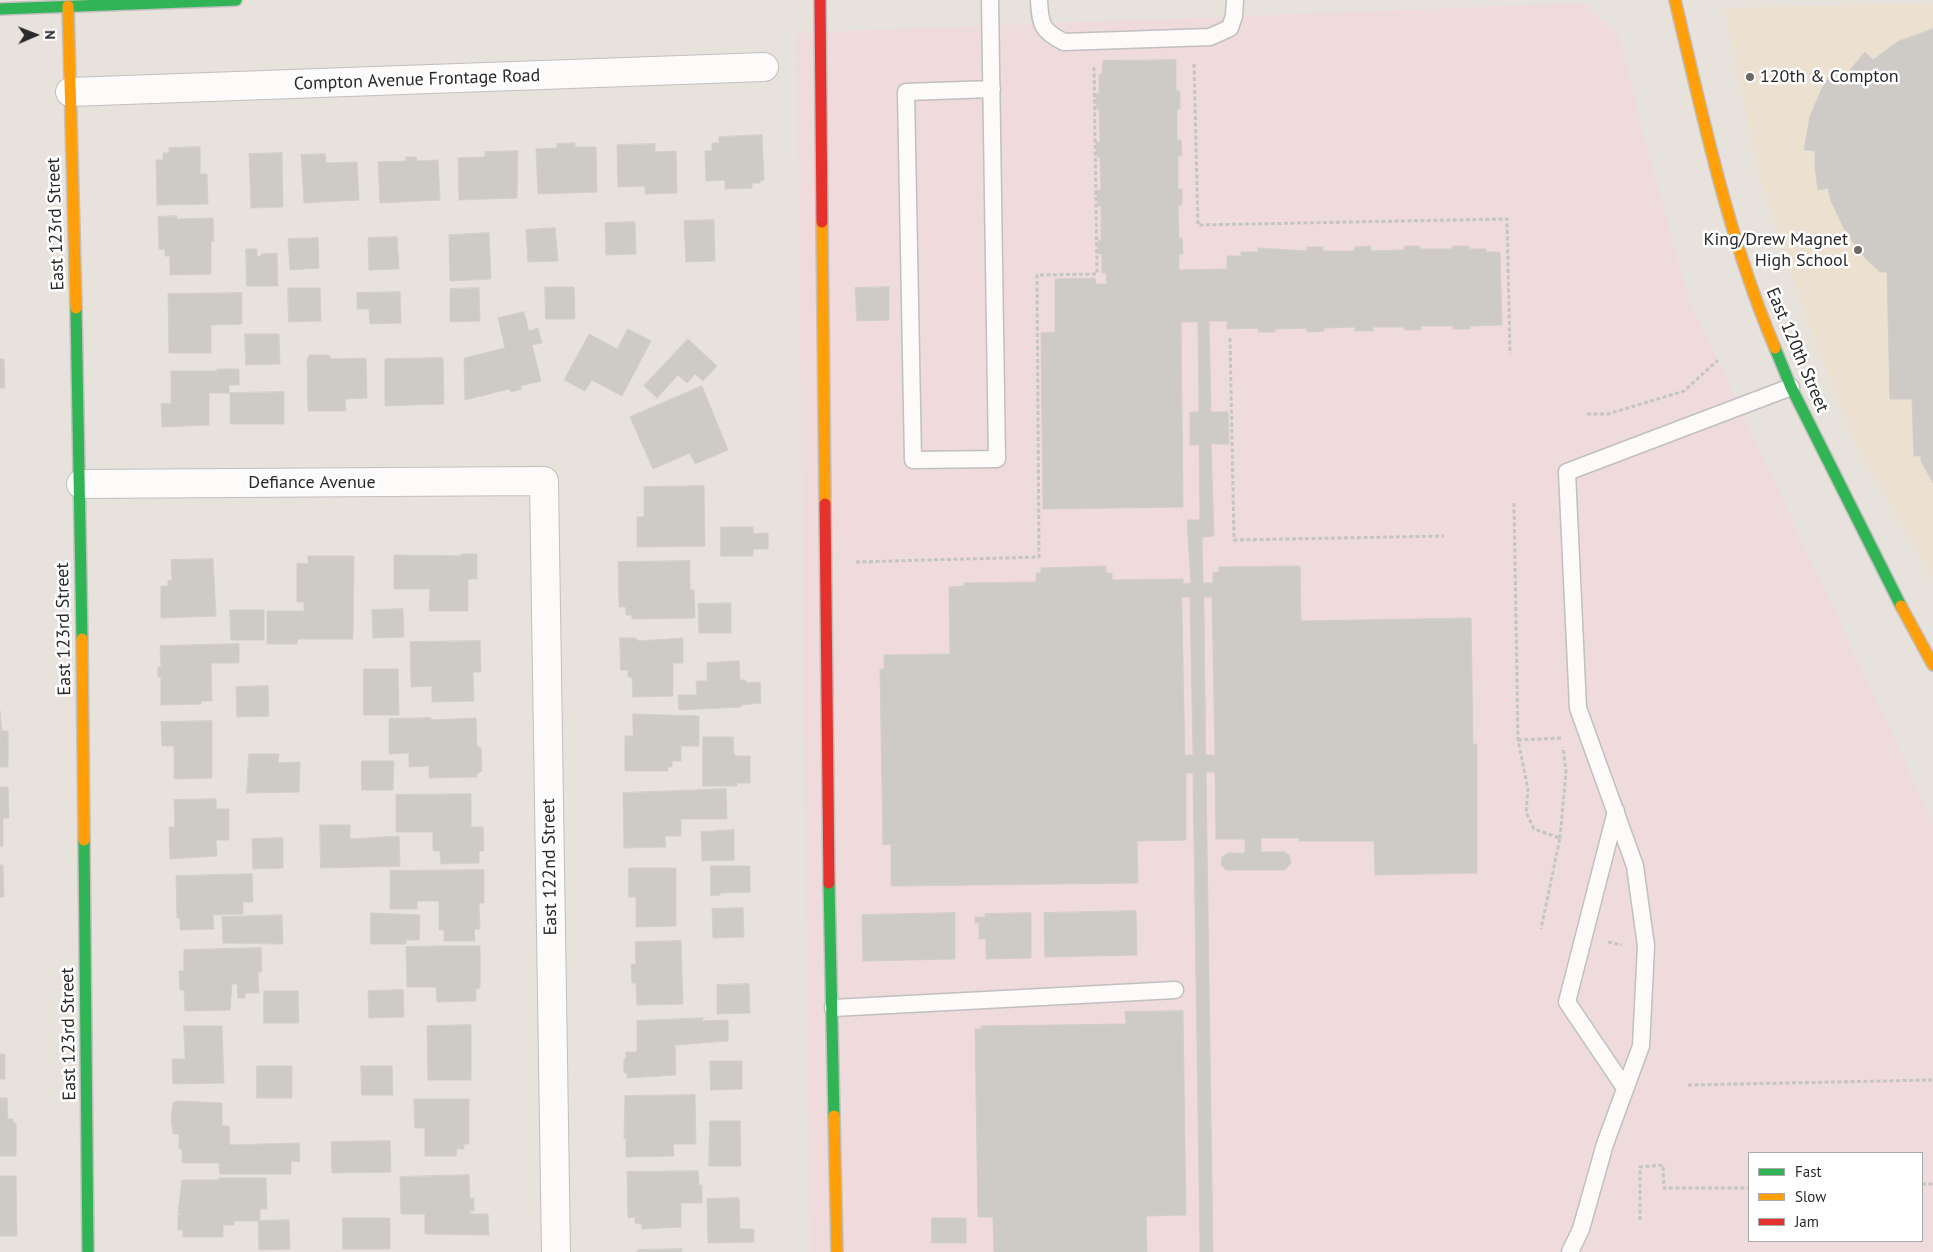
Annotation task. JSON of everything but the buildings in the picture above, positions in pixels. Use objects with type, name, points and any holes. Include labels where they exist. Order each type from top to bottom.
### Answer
[{"type":"street","points":[[0,9],[236,0]]},
{"type":"street","points":[[820,0],[825,563],[838,1252]]},
{"type":"street","name":"East 120th Street","points":[[1675,0],[1720,185],[1758,309],[1791,387],[1906,617],[1933,665]]},
{"type":"street","name":"East 123rd Street","points":[[68,6],[80,484],[88,1252]]},
{"type":"street","name":"Compton Avenue Frontage Road","points":[[70,92],[764,67]]},
{"type":"street","name":"Defiance Avenue","points":[[80,484],[544,481]]},
{"type":"street","name":"East 122nd Street","points":[[544,481],[556,1252]]},
{"type":"lane","points":[[990,0],[992,89],[997,459],[913,460],[906,92],[992,89]]},
{"type":"lane","points":[[1038,0],[1039,20],[1043,27],[1048,34],[1064,42],[1210,37],[1230,28],[1234,16],[1235,0]]},
{"type":"lane","points":[[1570,1252],[1581,1229],[1605,1144],[1641,1046],[1646,946],[1635,866],[1578,708],[1567,472],[1791,387]]},
{"type":"lane","points":[[1616,811],[1567,1002],[1626,1088]]},
{"type":"lane","points":[[833,1008],[1175,990]]},
{"type":"path","points":[[1194,61],[1198,225],[1507,220],[1510,354]]},
{"type":"path","points":[[825,563],[1039,557],[1037,275],[1097,274],[1094,63]]},
{"type":"path","points":[[1230,338],[1234,540],[1444,536]]},
{"type":"path","points":[[1587,414],[1608,414],[1684,391],[1718,360]]},
{"type":"path","points":[[1514,503],[1518,740],[1528,789],[1526,812],[1534,830],[1560,838]]},
{"type":"path","points":[[1518,740],[1562,738],[1566,772],[1560,838],[1541,929]]},
{"type":"path","points":[[1688,1085],[1932,1080]]},
{"type":"path","points":[[1640,1220],[1640,1167],[1663,1165],[1664,1188],[1748,1188]]},
{"type":"shaded area","points":[[1585,3],[1620,37],[1642,131],[1689,299],[1933,822],[1933,1252],[810,1252],[797,33]]},
{"type":"shaded area","name":"King/Drew Magnet High School","points":[[1933,3],[1933,580],[1854,442],[1808,324],[1759,176],[1724,8]]},
{"type":"traffic: fast","points":[[0,9],[236,0]]},
{"type":"traffic: fast","points":[[76,308],[82,639]]},
{"type":"traffic: fast","points":[[1775,348],[1791,387],[1901,606]]},
{"type":"traffic: fast","points":[[84,840],[88,1252]]},
{"type":"traffic: fast","points":[[829,883],[834,1116]]},
{"type":"traffic: slow","points":[[1675,0],[1730,220],[1758,306],[1775,348]]},
{"type":"traffic: slow","points":[[68,6],[76,308]]},
{"type":"traffic: slow","points":[[822,222],[825,504]]},
{"type":"traffic: slow","points":[[1901,606],[1933,665]]},
{"type":"traffic: slow","points":[[82,639],[84,840]]},
{"type":"traffic: slow","points":[[834,1116],[837,1252]]},
{"type":"traffic: jam","points":[[820,0],[822,222]]},
{"type":"traffic: jam","points":[[825,504],[829,883]]},
{"type":"place","name":"120th & Compton","points":[[1750,77]]},
{"type":"place","name":"King/Drew Magnet High School","points":[[1858,250]]}]
